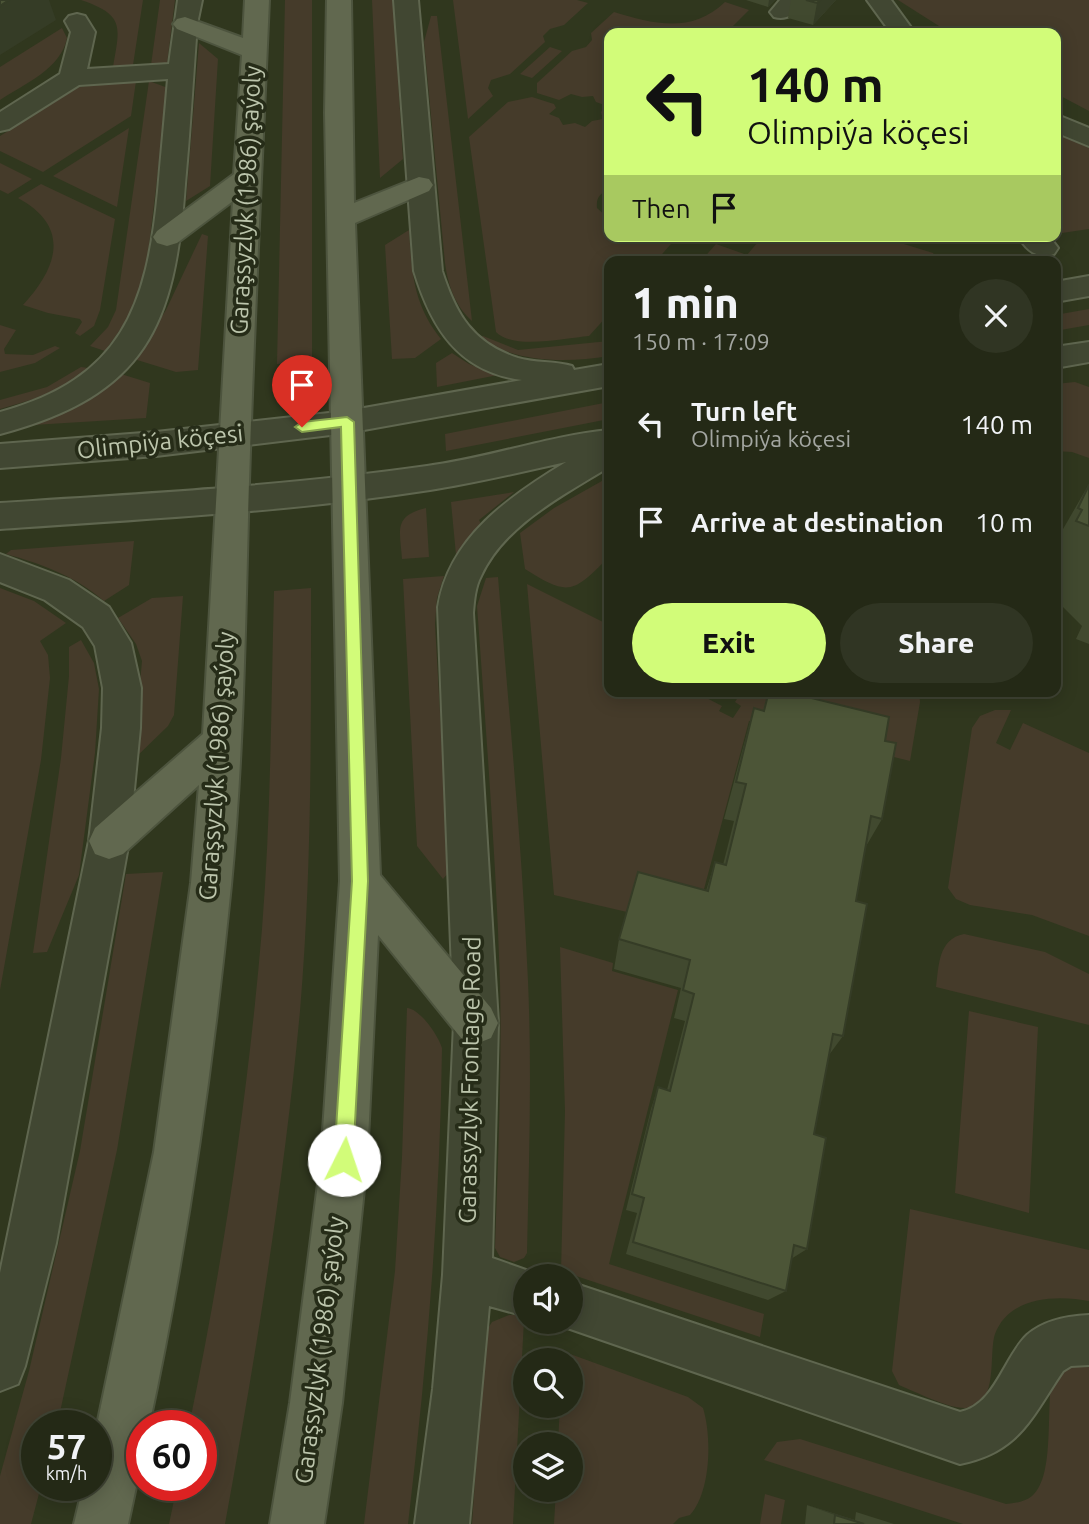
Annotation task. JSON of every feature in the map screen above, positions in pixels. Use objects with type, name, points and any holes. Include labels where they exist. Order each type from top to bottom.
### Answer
[{"type":"main road","name":"Garaşsyzlyk (1986) şaýoly","points":[[101,1524],[136,1368],[177,1152],[211,883],[222,741],[234,435],[257,0]]},
{"type":"main road","name":"Garaşsyzlyk (1986) şaýoly","points":[[297,1524],[316,1403],[344,1160],[360,881],[338,113],[340,0]]},
{"type":"main road","points":[[188,12],[253,51]]},
{"type":"main road","points":[[167,237],[249,176]]},
{"type":"main road","points":[[341,219],[419,185]]},
{"type":"main road","points":[[109,841],[222,741]]},
{"type":"main road","points":[[360,881],[476,1023]]},
{"type":"street","points":[[407,0],[407,38],[430,285],[453,330],[477,351],[513,368],[604,376]]},
{"type":"street","points":[[879,0],[899,28]]},
{"type":"street","points":[[167,237],[188,12]]},
{"type":"street","points":[[72,78],[83,32],[77,21]]},
{"type":"street","points":[[0,123],[72,78],[181,71]]},
{"type":"street","points":[[1061,125],[1089,138]]},
{"type":"street","name":"Olimpiýa köçesi","points":[[0,424],[63,403],[104,374],[146,315],[161,275],[167,237]]},
{"type":"street","points":[[1061,291],[1089,286]]},
{"type":"street","points":[[1061,357],[1089,352]]},
{"type":"street","name":"Olimpiýa köçesi","points":[[0,456],[156,444],[347,422],[604,376]]},
{"type":"street","points":[[0,516],[231,501],[350,489],[434,477],[604,442]]},
{"type":"street","name":"Garassyzlyk Frontage Road","points":[[442,1524],[458,1390],[467,1275],[476,1023],[470,868],[454,613],[459,587],[468,565],[481,548],[537,497],[604,454]]},
{"type":"street","points":[[0,568],[37,580],[79,603],[96,617],[113,643],[119,666],[121,701],[109,841],[16,1243],[0,1366]]},
{"type":"street","points":[[467,1275],[513,1288]]},
{"type":"street","points":[[583,1310],[960,1438],[981,1434],[1003,1415],[1045,1353],[1065,1341],[1089,1340]]},
{"type":"shaded area","points":[[81,0],[143,0],[133,65],[113,67],[118,32],[116,24],[106,11]]},
{"type":"shaded area","points":[[160,0],[175,0],[167,64],[151,65]]},
{"type":"shaded area","points":[[285,0],[312,0],[312,362],[277,364]]},
{"type":"shaded area","points":[[372,0],[393,0],[403,159],[380,178]]},
{"type":"shaded area","points":[[453,0],[577,0],[588,3],[564,25],[550,29],[543,36],[545,42],[510,74],[491,80],[488,88],[493,96],[468,119]]},
{"type":"shaded area","points":[[898,0],[1089,0],[1089,111],[1061,96],[1061,28],[942,28]]},
{"type":"shaded area","points":[[725,2],[749,10],[731,28],[604,28],[604,105],[596,102],[593,96],[571,94],[559,100],[537,93],[537,83],[572,51],[586,47],[592,40],[591,33],[614,12],[658,23],[672,23],[699,19]]},
{"type":"shaded area","points":[[431,16],[437,16],[472,321],[453,295],[445,263],[424,42]]},
{"type":"shaded area","points":[[62,28],[67,38],[57,59],[40,75],[0,100],[0,67]]},
{"type":"shaded area","points":[[199,43],[218,59],[210,186],[186,201]]},
{"type":"shaded area","points":[[550,47],[562,51],[532,78],[520,74]]},
{"type":"shaded area","points":[[136,81],[131,116],[43,172],[0,151],[0,136],[79,87]]},
{"type":"shaded area","points":[[149,81],[168,88],[144,288],[135,309],[105,351],[90,346],[108,327],[116,310]]},
{"type":"shaded area","points":[[532,97],[554,104],[556,108],[549,114],[559,118],[563,125],[575,123],[585,127],[592,121],[603,119],[601,112],[604,109],[604,192],[599,196],[597,208],[604,214],[604,242],[673,242],[660,256],[604,256],[604,320],[589,336],[540,342],[504,337],[496,332],[469,137],[508,102]]},
{"type":"shaded area","points":[[129,128],[117,207],[53,176]]},
{"type":"shaded area","points":[[1061,131],[1089,145],[1089,229],[1061,233]]},
{"type":"shaded area","points":[[0,163],[32,179],[8,194],[0,190]]},
{"type":"shaded area","points":[[41,184],[115,219],[100,310],[94,326],[80,336],[75,333],[82,322],[80,319],[23,305],[44,276],[54,248],[46,222],[35,209],[18,198]]},
{"type":"shaded area","points":[[409,230],[413,274],[419,300],[441,339],[415,358],[392,359],[385,245]]},
{"type":"shaded area","points":[[202,234],[208,236],[198,370],[176,372],[134,359],[166,310]]},
{"type":"shaded area","points":[[758,242],[897,242],[935,256],[705,256],[716,244],[747,255]]},
{"type":"shaded area","points":[[1089,309],[1089,325],[1061,330],[1061,314]]},
{"type":"shaded area","points":[[0,325],[16,330],[4,349],[5,354],[33,355],[55,346],[60,348],[35,363],[0,372]]},
{"type":"shaded area","points":[[483,336],[518,350],[604,341],[604,357],[575,360],[525,357],[479,338]]},
{"type":"shaded area","points":[[452,353],[469,364],[498,375],[437,387],[436,363]]},
{"type":"shaded area","points":[[81,367],[88,368],[57,389],[0,409],[0,400],[47,387]]},
{"type":"shaded area","points":[[121,374],[150,383],[146,418],[33,425],[79,406]]},
{"type":"shaded area","points":[[1075,382],[1089,387],[1089,458],[1061,451],[1061,383]]},
{"type":"shaded area","points":[[604,403],[604,420],[446,451],[445,434]]},
{"type":"shaded area","points":[[604,480],[604,562],[587,578],[570,587],[552,584],[525,569],[520,533],[554,508]]},
{"type":"shaded area","points":[[514,492],[479,520],[481,524],[456,555],[451,502]]},
{"type":"shaded area","points":[[426,508],[429,557],[402,559],[400,532],[403,520],[415,511]]},
{"type":"shaded area","points":[[134,541],[129,585],[104,601],[58,572],[6,554],[11,550]]},
{"type":"shaded area","points":[[444,576],[437,598],[435,624],[449,872],[443,879],[417,846],[403,579]]},
{"type":"shaded area","points":[[498,577],[519,829],[529,1015],[527,1253],[524,1258],[514,1262],[500,1257],[495,1248],[500,982],[477,606],[486,578]]},
{"type":"shaded area","points":[[527,584],[604,622],[604,697],[705,697],[722,706],[719,711],[733,718],[741,706],[735,702],[738,697],[920,697],[910,761],[749,721],[696,919],[627,912],[554,895]]},
{"type":"shaded area","points":[[0,588],[34,601],[66,623],[40,641],[48,655],[50,678],[41,760],[0,990]]},
{"type":"shaded area","points":[[311,588],[307,905],[300,1011],[286,1140],[248,1396],[225,1524],[169,1524],[174,1501],[217,1501],[217,1410],[192,1410],[233,1179],[256,991],[267,845],[274,591]]},
{"type":"shaded area","points":[[183,596],[174,715],[168,726],[133,760],[142,661],[136,644],[118,618],[152,598]]},
{"type":"shaded area","points":[[81,640],[94,663],[99,689],[95,753],[79,875],[47,952],[33,953],[61,758],[69,647]]},
{"type":"shaded area","points":[[995,710],[1011,710],[996,743],[1010,750],[1023,723],[1089,753],[1089,936],[1032,915],[970,905],[956,899],[948,888],[972,728],[980,716]]},
{"type":"shaded area","points":[[163,872],[117,1150],[60,1410],[21,1410],[21,1501],[37,1501],[31,1524],[0,1524],[0,1476],[29,1371],[80,1151],[126,874]]},
{"type":"shaded area","points":[[964,934],[1045,952],[1089,974],[1089,1025],[936,987],[941,954],[949,941]]},
{"type":"shaded area","points":[[560,947],[613,963],[612,971],[678,990],[609,1264],[764,1314],[760,1337],[583,1278],[583,1264],[561,1264],[565,1111]]},
{"type":"shaded area","points":[[407,1008],[412,1009],[428,1024],[442,1048],[439,1168],[427,1346],[408,1524],[364,1524],[395,1271]]},
{"type":"shaded area","points":[[969,1011],[1038,1027],[1029,1213],[955,1193]]},
{"type":"shaded area","points":[[910,1209],[1089,1250],[1089,1301],[1049,1299],[1022,1305],[1011,1312],[995,1334],[991,1378],[984,1398],[977,1405],[959,1408],[932,1400],[899,1385],[892,1371]]},
{"type":"shaded area","points":[[513,1315],[513,1334],[523,1334],[522,1348],[513,1348],[513,1418],[519,1418],[518,1432],[513,1432],[513,1524],[472,1524],[485,1333],[492,1322]]},
{"type":"shaded area","points":[[1089,1358],[1089,1524],[963,1524],[764,1460],[777,1442],[800,1439],[1006,1504],[1023,1501],[1032,1496],[1040,1486],[1045,1472],[1054,1368]]},
{"type":"shaded area","points":[[583,1359],[688,1397],[703,1408],[708,1434],[706,1479],[697,1505],[690,1515],[679,1518],[673,1524],[554,1524],[555,1502],[583,1502],[583,1432],[559,1432],[559,1418],[583,1418]]},
{"type":"shaded area","points":[[765,1494],[785,1500],[781,1524],[760,1524]]},
{"type":"building","points":[[1089,485],[1089,526],[1076,521],[1082,510],[1078,508]]},
{"type":"building","points":[[768,697],[807,697],[889,717],[885,741],[896,743],[882,819],[871,816],[856,901],[867,904],[843,1036],[833,1034],[814,1134],[826,1138],[807,1249],[794,1245],[786,1291],[633,1242],[644,1198],[632,1194],[658,1087],[670,1091],[694,994],[683,990],[690,960],[619,939],[638,872],[708,891],[715,862],[726,865],[746,784],[736,782],[754,708],[764,711]]},
{"type":"building","points":[[835,1515],[864,1524],[834,1524]]},
{"type":"route","points":[[302,427],[347,422],[360,881],[344,1160]]}]
